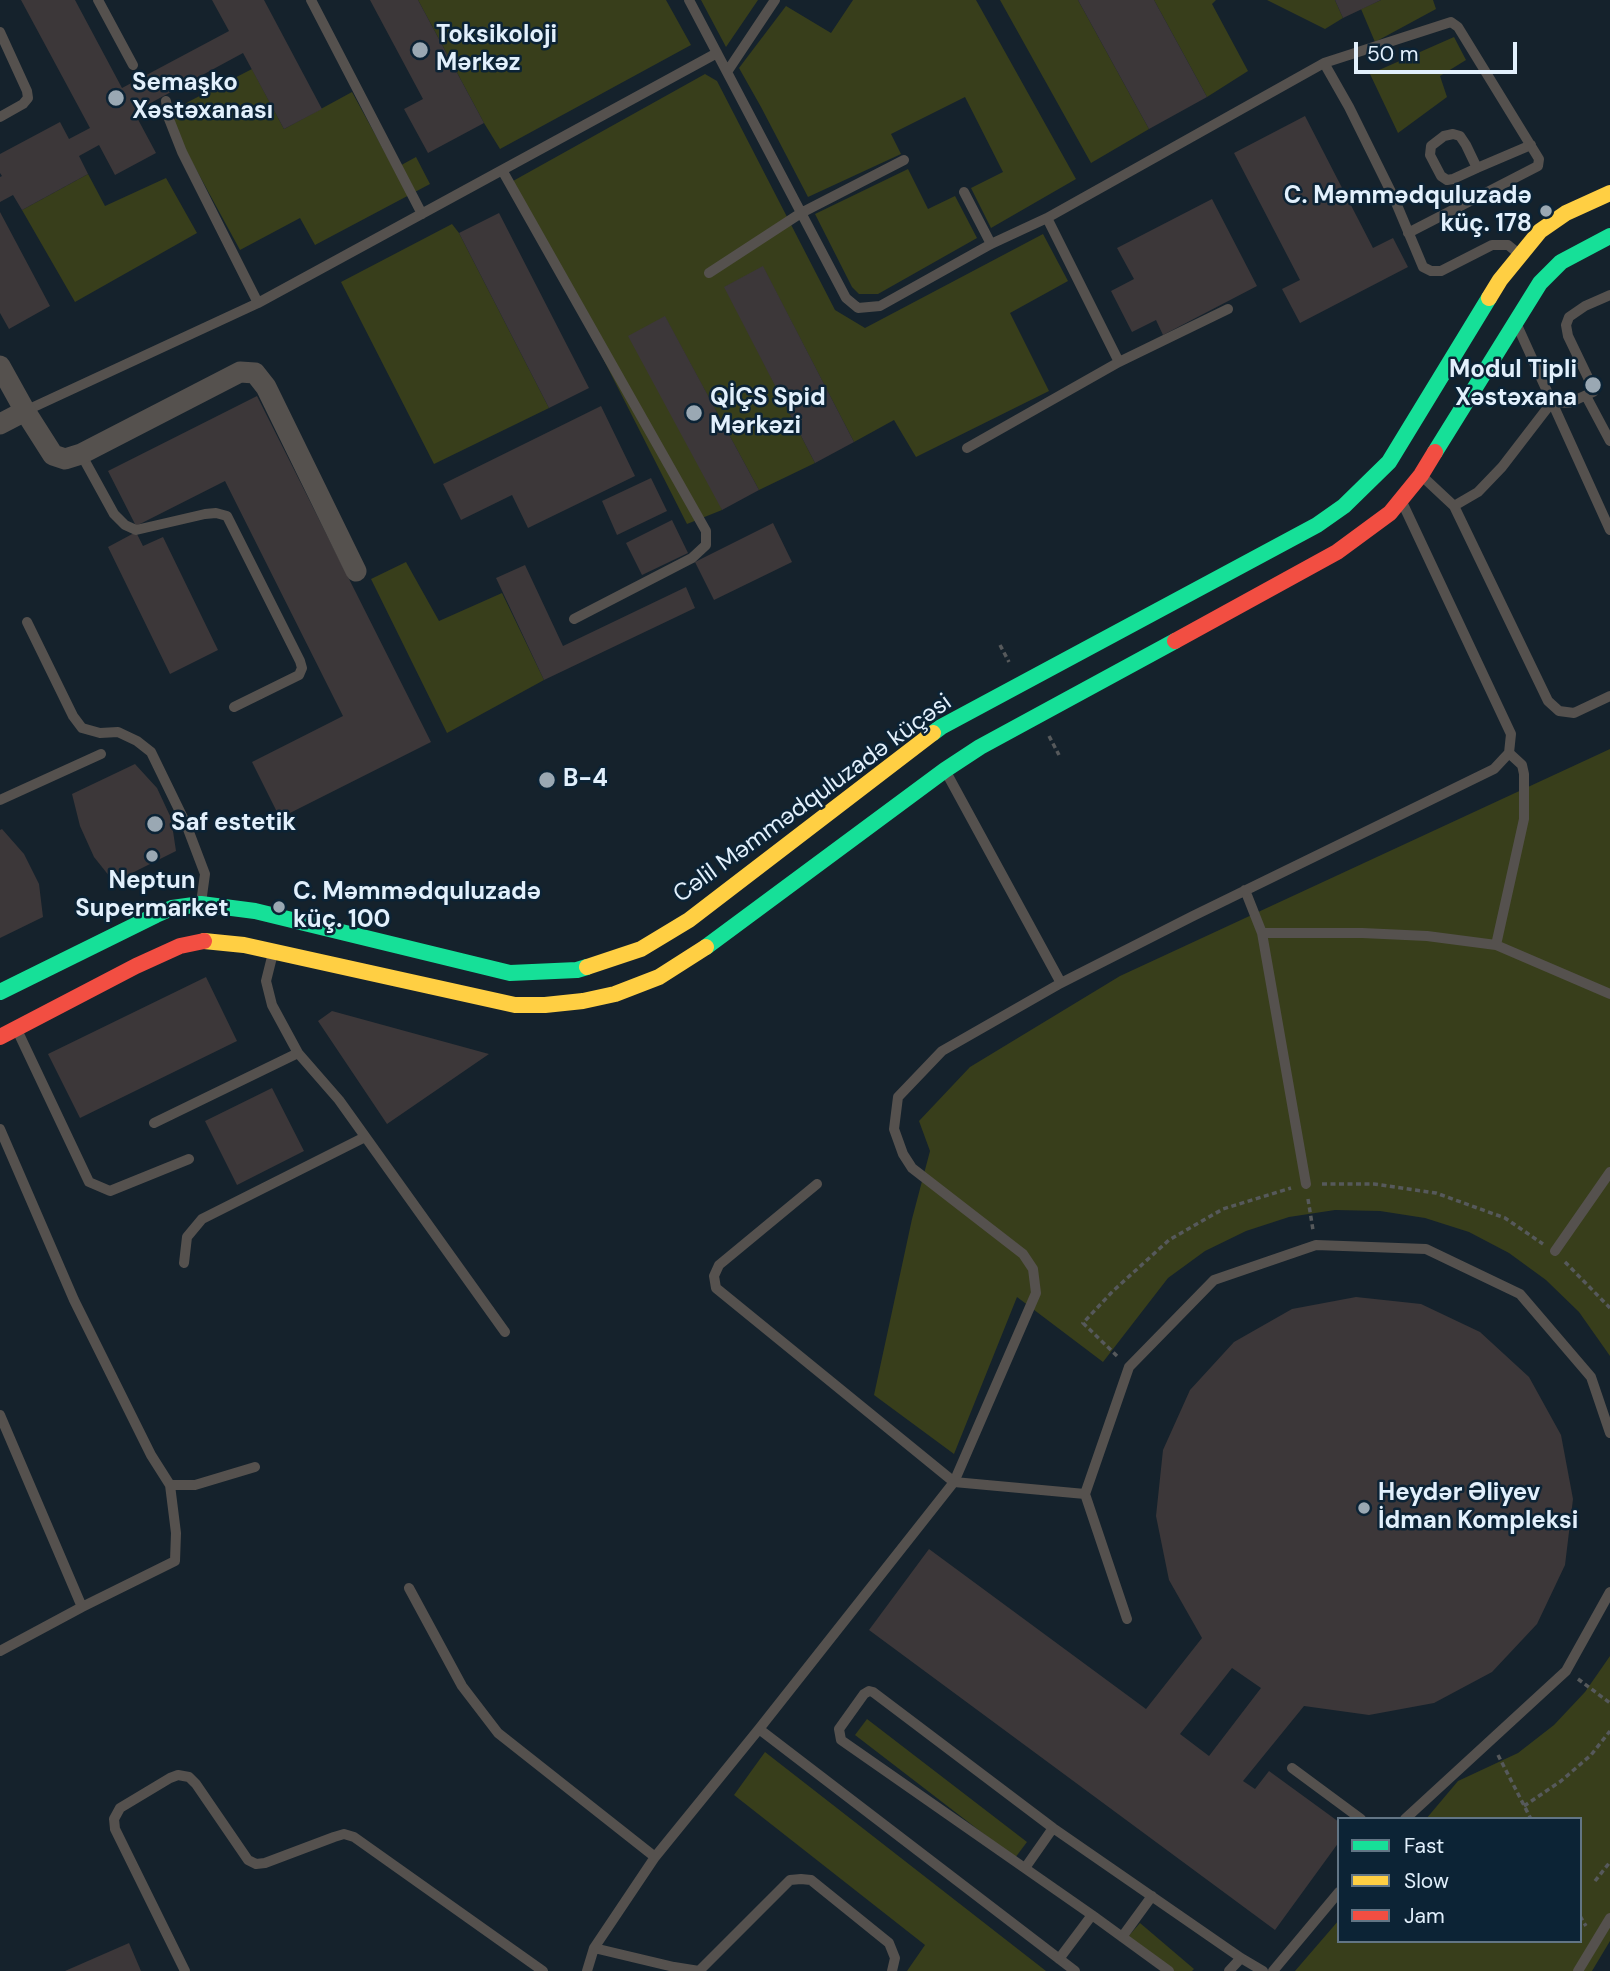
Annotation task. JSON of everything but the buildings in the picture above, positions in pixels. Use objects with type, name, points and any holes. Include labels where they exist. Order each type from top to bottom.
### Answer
[{"type":"main road","name":"Cəlil Məmmədquluzadə küçəsi","points":[[0,1037],[180,946],[200,923],[255,911],[510,973],[577,970],[641,949],[689,920],[941,727],[1317,525],[1343,506],[1421,475],[1502,309],[1500,280],[1540,231],[1566,213],[1610,193]]},
{"type":"main road","name":"Cəlil Məmmədquluzadə küçəsi","points":[[0,992],[179,906],[200,923],[244,944],[515,1005],[583,1001],[615,994],[659,977],[708,946],[944,770],[1337,552],[1390,513],[1389,462],[1502,309],[1540,283],[1561,262],[1610,236]]},
{"type":"street","points":[[0,366],[24,411],[53,455],[65,459],[81,454],[240,372],[254,373],[266,387],[356,571]]},
{"type":"street","points":[[0,424],[24,411]]},
{"type":"lane","points":[[98,0],[133,65]]},
{"type":"lane","points":[[311,0],[422,214]]},
{"type":"lane","points":[[689,0],[846,298],[858,308],[880,306],[991,244],[1047,218],[1324,63],[1451,22],[1458,27],[1531,145],[1539,159],[1538,166],[1408,233]]},
{"type":"lane","points":[[727,72],[775,0]]},
{"type":"lane","points":[[0,32],[28,98],[23,104],[0,117]]},
{"type":"lane","points":[[24,411],[258,303],[717,53]]},
{"type":"lane","points":[[1324,63],[1394,198],[1423,267],[1431,271],[1441,271],[1492,245],[1508,245],[1520,255]]},
{"type":"lane","points":[[166,101],[169,119],[182,152],[258,303]]},
{"type":"lane","points":[[1477,168],[1460,136],[1444,136],[1431,146],[1430,155],[1441,176],[1447,180],[1453,179],[1531,145]]},
{"type":"lane","points":[[709,273],[801,213],[904,160]]},
{"type":"lane","points":[[502,170],[706,531],[706,545],[692,558],[574,619]]},
{"type":"lane","points":[[964,192],[991,244]]},
{"type":"lane","points":[[1047,218],[1119,362]]},
{"type":"lane","points":[[1552,402],[1569,403],[1593,392],[1566,326],[1569,317],[1585,306],[1610,295]]},
{"type":"lane","points":[[967,448],[1119,362],[1228,309]]},
{"type":"lane","points":[[1502,309],[1552,402],[1610,530]]},
{"type":"lane","points":[[1586,396],[1610,441]]},
{"type":"lane","points":[[1454,506],[1478,492],[1502,467],[1552,402]]},
{"type":"lane","points":[[81,454],[114,514],[136,530],[205,514],[227,516],[302,668],[299,675],[234,707]]},
{"type":"lane","points":[[1421,475],[1454,506],[1548,701],[1559,711],[1574,713],[1610,696]]},
{"type":"lane","points":[[586,1971],[594,1948],[655,1857],[954,1482],[1036,1293],[1033,1269],[1023,1254],[912,1168],[902,1154],[894,1129],[898,1097],[942,1051],[1061,983],[1494,769],[1509,752],[1511,734],[1421,546],[1388,488]]},
{"type":"lane","points":[[27,622],[73,716],[82,728],[100,733],[118,732],[137,741],[151,752],[186,824],[205,874],[200,923]]},
{"type":"lane","points":[[1496,945],[1524,819],[1522,765],[1509,752]]},
{"type":"lane","points":[[0,800],[101,754]]},
{"type":"lane","points":[[944,770],[1061,983]]},
{"type":"lane","points":[[1245,890],[1262,933],[1306,1184]]},
{"type":"lane","points":[[1262,933],[1427,936],[1496,945],[1610,994]]},
{"type":"lane","points":[[274,951],[267,981],[272,1006],[298,1053],[339,1100],[505,1332]]},
{"type":"lane","points":[[17,1029],[89,1182],[110,1191],[189,1159]]},
{"type":"lane","points":[[155,1123],[298,1053]]},
{"type":"lane","points":[[0,1129],[74,1300],[151,1455],[170,1485],[176,1533],[175,1561],[0,1651]]},
{"type":"lane","points":[[184,1263],[187,1237],[202,1219],[365,1137]]},
{"type":"lane","points":[[1555,1251],[1610,1172]]},
{"type":"lane","points":[[817,1184],[719,1265],[713,1276],[716,1288],[954,1482],[1084,1494]]},
{"type":"lane","points":[[1127,1619],[1084,1494],[1129,1367],[1213,1280],[1316,1245],[1426,1249],[1520,1294],[1591,1377],[1610,1433]]},
{"type":"lane","points":[[0,1415],[82,1607]]},
{"type":"lane","points":[[170,1485],[195,1485],[255,1467]]},
{"type":"lane","points":[[409,1588],[462,1686],[498,1733],[655,1857]]},
{"type":"lane","points":[[1407,1817],[1566,1671],[1610,1592]]},
{"type":"lane","points":[[1169,1971],[841,1740],[839,1728],[864,1694],[873,1692],[1054,1828],[1263,1971]]},
{"type":"lane","points":[[759,1729],[1075,1971]]},
{"type":"lane","points":[[1292,1768],[1358,1817]]},
{"type":"lane","points":[[185,1971],[114,1829],[114,1819],[120,1808],[170,1777],[178,1775],[189,1777],[196,1784],[248,1860],[256,1864],[265,1863],[344,1834],[354,1837],[543,1971]]},
{"type":"lane","points":[[1025,1868],[1054,1828]]},
{"type":"lane","points":[[594,1948],[699,1971],[790,1880],[801,1879],[811,1880],[889,1943],[895,1958],[892,1971]]},
{"type":"lane","points":[[1273,1971],[1337,1894]]},
{"type":"lane","points":[[1122,1937],[1152,1896]]},
{"type":"lane","points":[[1059,1959],[1092,1915]]},
{"type":"lane","points":[[1578,1971],[1610,1918]]},
{"type":"lane","points":[[1229,1971],[1241,1958]]},
{"type":"path","points":[[1306,1184],[1316,1245]]},
{"type":"path","points":[[1083,1323],[1129,1367]]},
{"type":"path","points":[[1566,1671],[1610,1703]]},
{"type":"path","points":[[1524,1806],[1561,1781],[1591,1755],[1610,1731]]},
{"type":"path","points":[[1490,1740],[1530,1817]]},
{"type":"path","points":[[1595,1881],[1610,1862]]},
{"type":"green space","points":[[418,0],[666,0],[691,45],[500,149]]},
{"type":"green space","points":[[701,0],[758,0],[726,47]]},
{"type":"green space","points":[[853,0],[976,0],[1076,179],[991,228],[971,188],[1003,172],[965,97],[891,134],[901,154],[808,197],[739,68],[786,6],[831,33]]},
{"type":"green space","points":[[1000,0],[1078,0],[1149,129],[1091,163]]},
{"type":"green space","points":[[1154,0],[1216,0],[1212,4],[1248,71],[1207,97]]},
{"type":"green space","points":[[1267,0],[1335,0],[1343,18],[1325,29]]},
{"type":"green space","points":[[1381,0],[1433,0],[1436,9],[1375,42],[1361,9]]},
{"type":"green space","points":[[1454,37],[1466,60],[1440,76],[1447,97],[1398,133],[1370,74]]},
{"type":"green space","points":[[252,69],[284,129],[352,92],[394,169],[416,157],[430,184],[315,245],[300,218],[240,250],[174,125],[176,113],[188,102]]},
{"type":"green space","points":[[705,74],[717,81],[835,310],[865,328],[1043,234],[1068,281],[1010,313],[1049,391],[916,457],[894,420],[854,442],[763,267],[725,287],[815,463],[759,490],[665,317],[722,510],[687,524],[513,181]]},
{"type":"green space","points":[[908,169],[928,209],[955,196],[977,238],[878,294],[859,294],[852,287],[815,214]]},
{"type":"green space","points":[[88,174],[105,206],[166,178],[197,233],[75,302],[22,210]]},
{"type":"green space","points":[[452,224],[549,408],[434,464],[341,282]]},
{"type":"green space","points":[[406,562],[439,621],[502,593],[544,680],[447,733],[371,579]]},
{"type":"green space","points":[[1610,749],[1610,1356],[1579,1312],[1546,1280],[1509,1253],[1469,1232],[1425,1218],[1380,1211],[1335,1210],[1289,1217],[1246,1231],[1205,1251],[1168,1278],[1103,1362],[1017,1297],[954,1454],[874,1395],[912,1219],[930,1151],[919,1121],[970,1067],[1120,976]]},
{"type":"green space","points":[[1610,1656],[1610,1941],[1592,1971],[1295,1971],[1337,1922],[1337,1943],[1582,1943],[1582,1817],[1428,1817],[1458,1781],[1518,1753],[1554,1725],[1585,1692]]},
{"type":"green space","points":[[867,1719],[1027,1842],[1015,1858],[855,1735]]},
{"type":"green space","points":[[765,1752],[1046,1971],[907,1971],[925,1945],[734,1795]]},
{"type":"green space","points":[[1140,1923],[1194,1969],[1164,1971],[1126,1939]]},
{"type":"traffic: fast","points":[[1435,452],[1540,283],[1561,262],[1610,236]]},
{"type":"traffic: fast","points":[[933,733],[1317,525],[1344,506],[1389,462],[1489,298]]},
{"type":"traffic: fast","points":[[706,947],[980,747],[1175,641]]},
{"type":"traffic: fast","points":[[0,992],[156,915],[172,908],[201,904],[255,911],[510,973],[577,970],[587,967]]},
{"type":"traffic: slow","points":[[1489,298],[1500,280],[1540,231],[1566,213],[1610,193]]},
{"type":"traffic: slow","points":[[587,967],[641,949],[689,920],[933,733]]},
{"type":"traffic: slow","points":[[204,941],[244,945],[515,1005],[583,1001],[615,994],[659,977],[706,947]]},
{"type":"traffic: jam","points":[[1175,641],[1337,552],[1390,513],[1421,475],[1435,452]]},
{"type":"traffic: jam","points":[[0,1037],[136,966],[180,946],[204,941]]},
{"type":"place","name":"Toksikoloji Mərkəz","points":[[420,50]]},
{"type":"place","name":"Semaşko Xəstəxanası","points":[[116,98]]},
{"type":"place","name":"C. Məmmədquluzadə küç. 178","points":[[1546,211]]},
{"type":"place","name":"Modul Tipli Xəstəxana","points":[[1593,385]]},
{"type":"place","name":"QİÇS Spid Mərkəzi","points":[[694,413]]},
{"type":"place","name":"B-4","points":[[547,780]]},
{"type":"place","name":"Saf estetik","points":[[155,824]]},
{"type":"place","name":"Neptun Supermarket","points":[[152,856]]},
{"type":"place","name":"C. Məmmədquluzadə küç. 100","points":[[279,907]]},
{"type":"place","name":"Heydər Əliyev İdman Kompleksi","points":[[1364,1508]]}]
